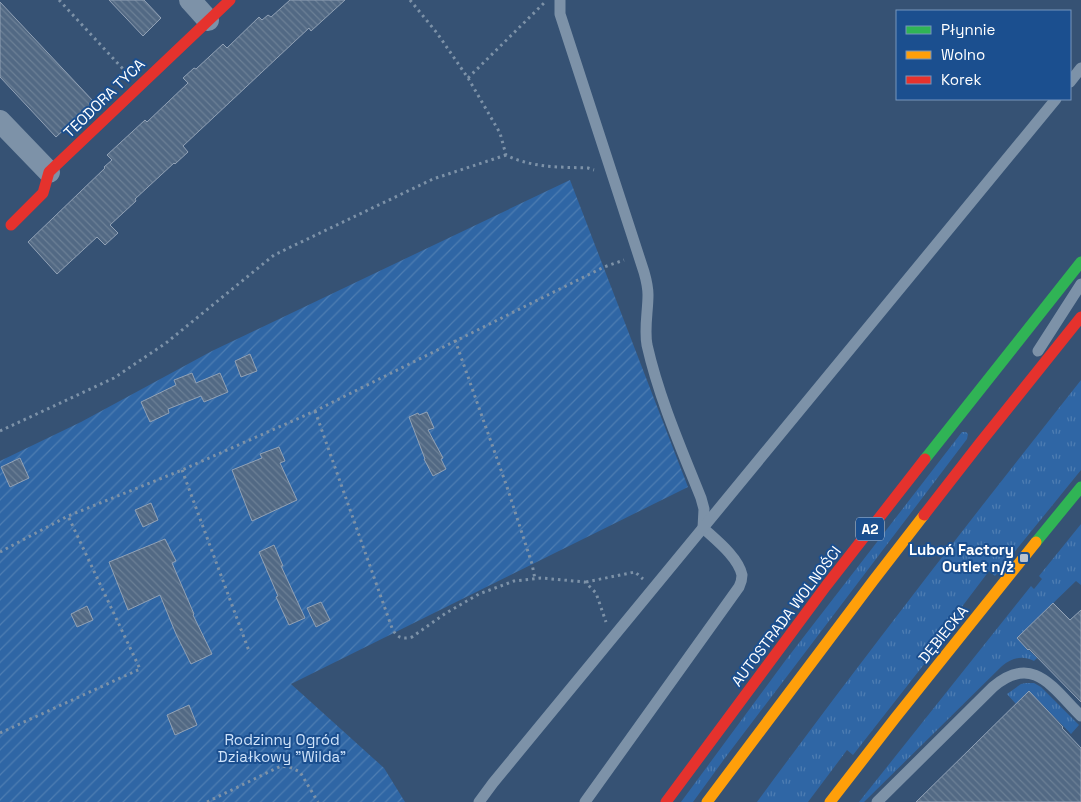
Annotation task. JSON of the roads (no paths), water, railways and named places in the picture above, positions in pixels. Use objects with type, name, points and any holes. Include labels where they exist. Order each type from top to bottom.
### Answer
[{"type":"main road","name":"TEODORA TYCA","points":[[11,225],[43,193],[49,172],[230,0]]},
{"type":"main road","name":"AUTOSTRADA WOLNOŚCI","points":[[666,802],[826,586],[1081,262]]},
{"type":"main road","name":"A2","points":[[707,802],[873,581],[1081,317]]},
{"type":"main road","name":"DĘBIECKA","points":[[830,802],[1081,487]]},
{"type":"street","points":[[190,0],[208,20]]},
{"type":"street","points":[[0,121],[49,172]]},
{"type":"lane","points":[[560,0],[560,14],[644,272],[648,293],[647,343],[675,434],[701,498],[704,509],[703,528],[732,556],[742,576],[739,587],[585,802]]},
{"type":"lane","points":[[1071,81],[1081,68]]},
{"type":"lane","points":[[479,802],[1055,100]]},
{"type":"lane","points":[[980,443],[1081,284]]},
{"type":"lane","points":[[952,424],[1081,291]]},
{"type":"lane","points":[[877,802],[994,687],[1002,680],[1011,676],[1020,673],[1030,673],[1040,677],[1081,716]]},
{"type":"place","name":"Luboń Factory Outlet n/ż","points":[[1024,558]]},
{"type":"park label","name":"Rodzinny Ogród Działkowy \"Wilda\"","points":[[282,748]]}]
